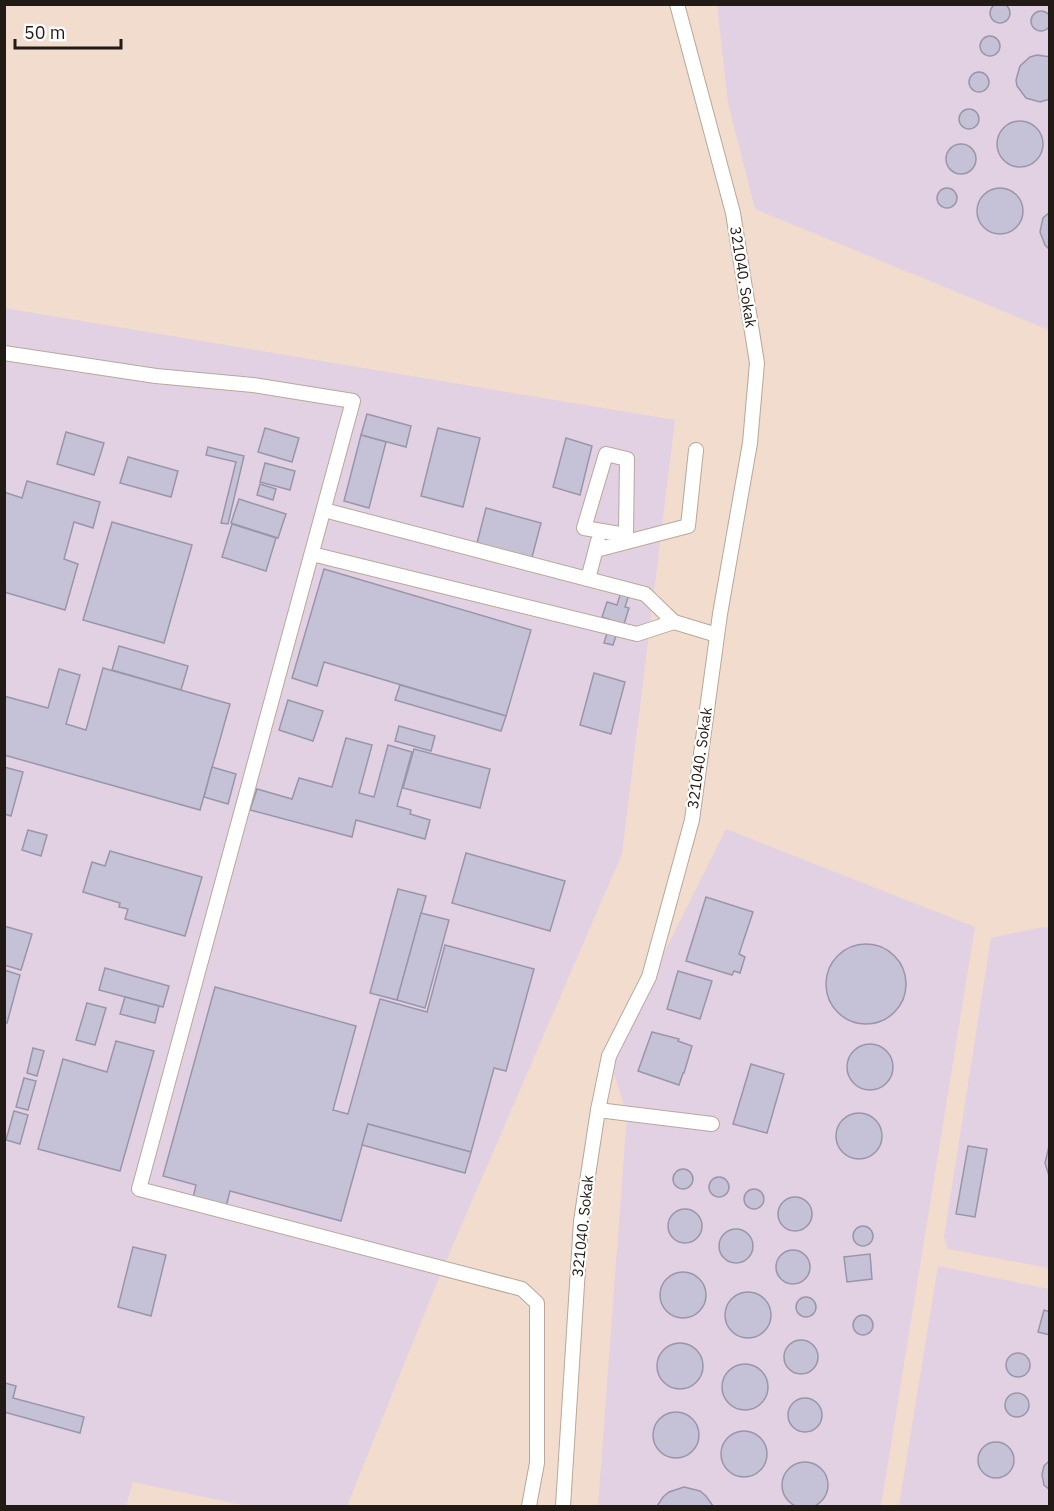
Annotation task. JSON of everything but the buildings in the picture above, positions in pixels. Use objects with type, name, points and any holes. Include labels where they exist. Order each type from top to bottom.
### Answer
[{"type":"street","name":"321040. Sokak","points":[[563,1506],[581,1221],[598,1110],[609,1056],[649,977],[692,820],[717,635],[750,442],[757,363],[733,213],[677,4]]},
{"type":"street","points":[[4,353],[156,376],[253,385],[353,401],[139,1189],[522,1289],[537,1303],[537,1463],[529,1506]]},
{"type":"street","points":[[596,550],[688,526],[696,450]]},
{"type":"street","points":[[606,454],[627,459],[626,535],[600,530],[585,528],[606,454]]},
{"type":"street","points":[[324,510],[645,594],[674,622],[717,635]]},
{"type":"street","points":[[588,579],[600,530]]},
{"type":"street","points":[[312,554],[637,634],[674,622]]},
{"type":"street","points":[[598,1110],[712,1124]]},
{"type":"shaded area","points":[[717,5],[1049,5],[1049,330],[755,209],[728,103]]},
{"type":"shaded area","points":[[4,308],[675,420],[622,854],[443,1268],[347,1506],[247,1506],[133,1482],[126,1506],[5,1506]]},
{"type":"shaded area","points":[[726,829],[975,927],[881,1506],[598,1506],[627,1115],[610,1061]]},
{"type":"shaded area","points":[[1043,927],[1049,928],[1049,1268],[948,1249],[944,1237],[991,938]]},
{"type":"shaded area","points":[[938,1266],[1049,1289],[1049,1506],[899,1506]]}]
